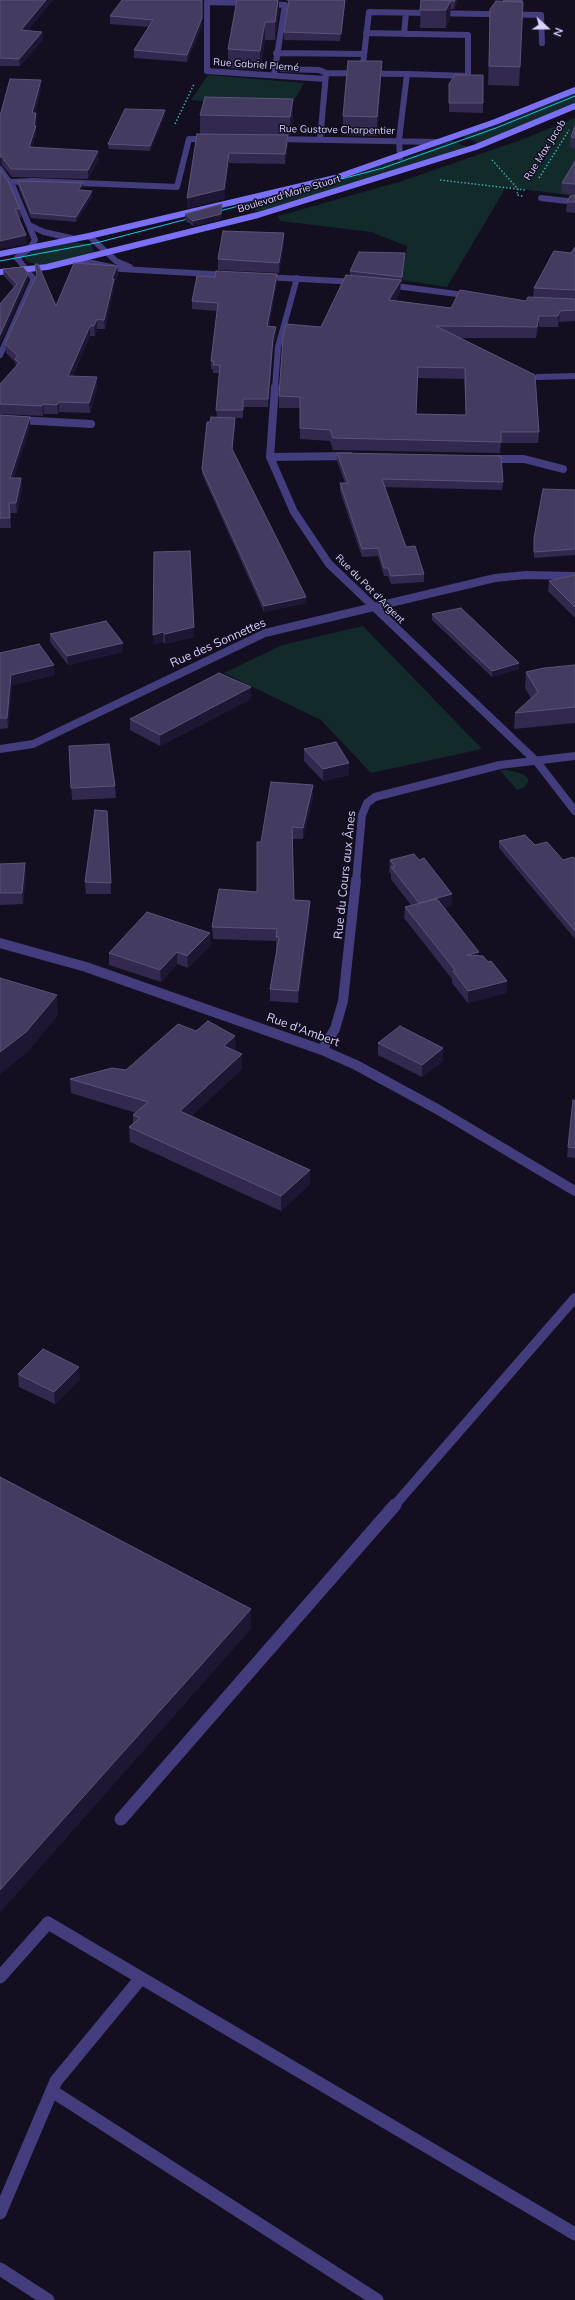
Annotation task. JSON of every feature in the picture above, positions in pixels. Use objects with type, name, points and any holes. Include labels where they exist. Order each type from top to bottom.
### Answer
[{"type":"main road","name":"Boulevard Marie Stuart","points":[[0,254],[76,239],[335,178],[400,157],[437,142],[495,122],[575,90]]},
{"type":"main road","name":"Boulevard Marie Stuart","points":[[0,272],[47,267],[258,215],[482,145],[575,106]]},
{"type":"street","name":"Rue Gabriel Pierné","points":[[254,4],[207,2],[207,71],[274,72],[326,76],[362,73],[468,76],[468,35],[404,34]]},
{"type":"street","points":[[261,4],[285,5],[274,72]]},
{"type":"street","points":[[362,73],[368,12],[541,15],[542,43]]},
{"type":"street","points":[[366,33],[404,34],[406,12]]},
{"type":"street","points":[[276,53],[364,54]]},
{"type":"street","points":[[400,157],[399,140],[407,74]]},
{"type":"street","points":[[320,140],[326,76]]},
{"type":"street","points":[[11,182],[33,181],[177,187],[189,139],[220,139]]},
{"type":"street","name":"Rue Gustave Charpentier","points":[[266,139],[399,140],[437,142]]},
{"type":"street","points":[[0,169],[11,182],[31,226],[35,240],[30,248],[21,253],[17,258],[33,278],[33,281],[0,355]]},
{"type":"street","name":"Rue Max Jacob","points":[[541,198],[575,202]]},
{"type":"street","points":[[31,226],[44,232],[76,239]]},
{"type":"street","points":[[89,236],[106,253],[123,265],[148,270]]},
{"type":"street","points":[[77,260],[121,269],[234,275]]},
{"type":"street","points":[[258,276],[367,283]]},
{"type":"street","name":"Rue du Pot d'Argent","points":[[298,278],[278,347],[270,457],[294,512],[329,564],[372,608],[537,762],[575,812]]},
{"type":"street","points":[[382,284],[477,297]]},
{"type":"street","points":[[538,377],[575,376]]},
{"type":"street","points":[[0,419],[91,424]]},
{"type":"street","points":[[270,457],[358,456]]},
{"type":"street","points":[[476,458],[524,460],[563,470]]},
{"type":"street","name":"Rue des Sonnettes","points":[[0,749],[33,744],[265,633],[494,578],[526,575],[575,576]]},
{"type":"street","name":"Rue du Cours aux Ânes","points":[[322,1050],[335,1029],[343,1002],[359,853],[360,830],[362,816],[367,803],[375,797],[500,765],[537,762],[575,756]]},
{"type":"street","name":"Rue d'Ambert","points":[[0,943],[86,967],[322,1050],[356,1065],[437,1109],[575,1191]]},
{"type":"street","points":[[121,1819],[575,1298]]},
{"type":"street","points":[[0,1977],[48,1923],[575,2234]]},
{"type":"street","points":[[0,2213],[56,2081],[141,1978]]},
{"type":"street","points":[[52,2091],[377,2300]]},
{"type":"street","points":[[0,2269],[48,2300]]},
{"type":"path","name":"Rue Max Jacob","points":[[536,184],[571,128]]},
{"type":"path","points":[[490,157],[518,189]]},
{"type":"path","points":[[434,179],[532,190]]},
{"type":"path","points":[[517,195],[518,189]]},
{"type":"green space","points":[[208,75],[304,83],[289,109],[191,100]]},
{"type":"green space","points":[[575,93],[575,103],[478,143],[462,136],[496,126]]},
{"type":"green space","points":[[575,118],[575,196],[506,187],[447,287],[402,280],[407,246],[371,232],[280,221],[278,216],[399,182],[521,140]]},
{"type":"green space","points":[[451,140],[467,147],[258,212],[243,201],[346,177],[429,150]]},
{"type":"green space","points":[[74,242],[91,245],[94,251],[88,255],[46,264],[36,264],[25,259],[25,255],[33,251]]},
{"type":"green space","points":[[363,626],[482,749],[371,773],[321,720],[224,673],[282,645]]},
{"type":"green space","points":[[500,770],[523,774],[528,779],[528,782],[525,787],[517,790]]},
{"type":"building","points":[[0,0],[46,0],[21,30],[42,32],[19,59],[0,58]]},
{"type":"building","points":[[122,0],[202,0],[202,18],[187,55],[134,50],[153,20],[110,16]]},
{"type":"building","points":[[237,0],[278,0],[275,22],[265,22],[260,51],[228,49]]},
{"type":"building","points":[[289,0],[345,0],[341,34],[284,32]]},
{"type":"building","points":[[421,0],[451,0],[446,10],[420,10]]},
{"type":"building","points":[[522,0],[522,2],[503,1]]},
{"type":"building","points":[[496,1],[523,2],[520,67],[489,66],[490,9]]},
{"type":"building","points":[[348,61],[382,61],[377,117],[343,116]]},
{"type":"building","points":[[455,75],[483,75],[483,103],[449,103],[449,84]]},
{"type":"building","points":[[10,79],[41,80],[32,113],[36,113],[34,126],[36,126],[29,147],[98,151],[88,170],[11,169],[2,157],[0,157],[0,116]]},
{"type":"building","points":[[205,97],[293,99],[290,117],[200,115]]},
{"type":"building","points":[[125,109],[165,110],[150,146],[108,144]]},
{"type":"building","points":[[575,126],[575,138],[571,137]]},
{"type":"building","points":[[197,134],[288,135],[285,154],[229,153],[224,189],[187,198]]},
{"type":"building","points":[[575,161],[575,184],[562,183]]},
{"type":"building","points":[[0,170],[8,181],[20,209],[15,209],[26,235],[0,241]]},
{"type":"building","points":[[18,181],[83,183],[78,190],[92,191],[76,217],[31,213]]},
{"type":"building","points":[[575,195],[575,202],[567,202],[570,196]]},
{"type":"building","points":[[222,204],[221,214],[193,221],[185,214]]},
{"type":"building","points":[[223,231],[284,233],[279,263],[218,259]]},
{"type":"building","points":[[575,247],[575,290],[534,288],[554,251],[571,253]]},
{"type":"building","points":[[359,252],[405,253],[402,277],[350,271]]},
{"type":"building","points":[[74,263],[117,266],[112,279],[114,279],[104,320],[97,319],[94,326],[90,326],[68,376],[97,377],[89,403],[59,402],[57,405],[43,404],[42,406],[0,404],[0,384],[19,363],[15,359],[18,356],[5,344],[37,274],[35,264],[38,264],[56,306]]},
{"type":"building","points":[[23,267],[28,273],[0,335],[0,304],[17,284],[3,269]]},
{"type":"building","points":[[216,271],[277,274],[267,326],[276,327],[273,338],[268,399],[243,399],[243,410],[216,410],[220,365],[213,365],[214,361],[211,361],[218,303],[192,301],[197,276],[215,277]]},
{"type":"building","points":[[346,275],[401,280],[389,300],[451,308],[460,290],[526,301],[528,297],[575,299],[575,310],[560,311],[558,316],[539,316],[537,327],[436,326],[535,375],[539,432],[501,432],[501,442],[333,438],[330,430],[300,428],[300,397],[279,396],[283,337],[286,324],[321,327]],"holes":[[[418,367],[465,368],[466,415],[416,414]]]},
{"type":"building","points":[[0,415],[30,417],[10,478],[21,478],[16,503],[9,503],[10,518],[0,518]]},
{"type":"building","points":[[211,417],[235,418],[232,449],[306,597],[264,606],[202,469],[207,422],[210,422]]},
{"type":"building","points":[[337,453],[501,456],[503,482],[382,479],[406,547],[415,546],[424,574],[391,576],[388,568],[384,568],[378,548],[362,549],[340,483],[348,483]]},
{"type":"building","points":[[543,489],[575,490],[575,549],[534,552],[534,538]]},
{"type":"building","points":[[190,551],[194,627],[165,634],[163,632],[153,635],[154,552]]},
{"type":"building","points":[[575,575],[575,607],[549,581]]},
{"type":"building","points":[[461,608],[519,663],[492,671],[432,614]]},
{"type":"building","points":[[106,621],[123,643],[67,656],[50,634]]},
{"type":"building","points":[[39,644],[54,665],[11,675],[7,718],[0,718],[0,653]]},
{"type":"building","points":[[575,665],[575,707],[515,713],[538,692],[526,672],[544,668]]},
{"type":"building","points":[[219,673],[251,687],[160,735],[130,719]]},
{"type":"building","points":[[336,742],[349,763],[323,769],[304,749]]},
{"type":"building","points":[[109,744],[115,786],[71,788],[69,746]]},
{"type":"building","points":[[271,782],[313,785],[303,828],[292,827],[294,900],[310,901],[298,991],[270,989],[279,937],[276,937],[277,929],[212,927],[219,889],[257,892],[257,842],[261,842]]},
{"type":"building","points":[[95,810],[107,811],[111,883],[85,882]]},
{"type":"building","points":[[525,835],[535,845],[547,842],[563,860],[573,857],[575,859],[575,931],[499,841]]},
{"type":"building","points":[[414,854],[419,860],[424,858],[452,894],[419,903],[391,867],[395,867],[390,860]]},
{"type":"building","points":[[25,863],[22,893],[0,893],[0,864]]},
{"type":"building","points":[[437,899],[479,952],[467,955],[483,956],[488,962],[491,961],[507,981],[468,991],[453,971],[455,970],[405,907]]},
{"type":"building","points":[[147,912],[210,933],[187,956],[177,952],[160,970],[109,953]]},
{"type":"building","points":[[0,978],[57,995],[26,1032],[0,1052]]},
{"type":"building","points":[[208,1021],[235,1036],[224,1046],[242,1054],[180,1111],[310,1170],[281,1196],[129,1127],[140,1118],[133,1115],[148,1102],[70,1079],[112,1068],[126,1070],[178,1024],[196,1031]]},
{"type":"building","points":[[400,1026],[443,1048],[422,1065],[378,1043]]},
{"type":"building","points":[[573,1100],[575,1101],[575,1148],[568,1147]]},
{"type":"building","points":[[43,1349],[79,1367],[54,1392],[18,1374]]},
{"type":"building","points":[[0,1477],[251,1609],[0,1890]]},
{"type":"tram line","points":[[212,213],[383,168],[496,128],[575,96]]},
{"type":"tram line","points":[[0,261],[96,243],[195,217]]}]
